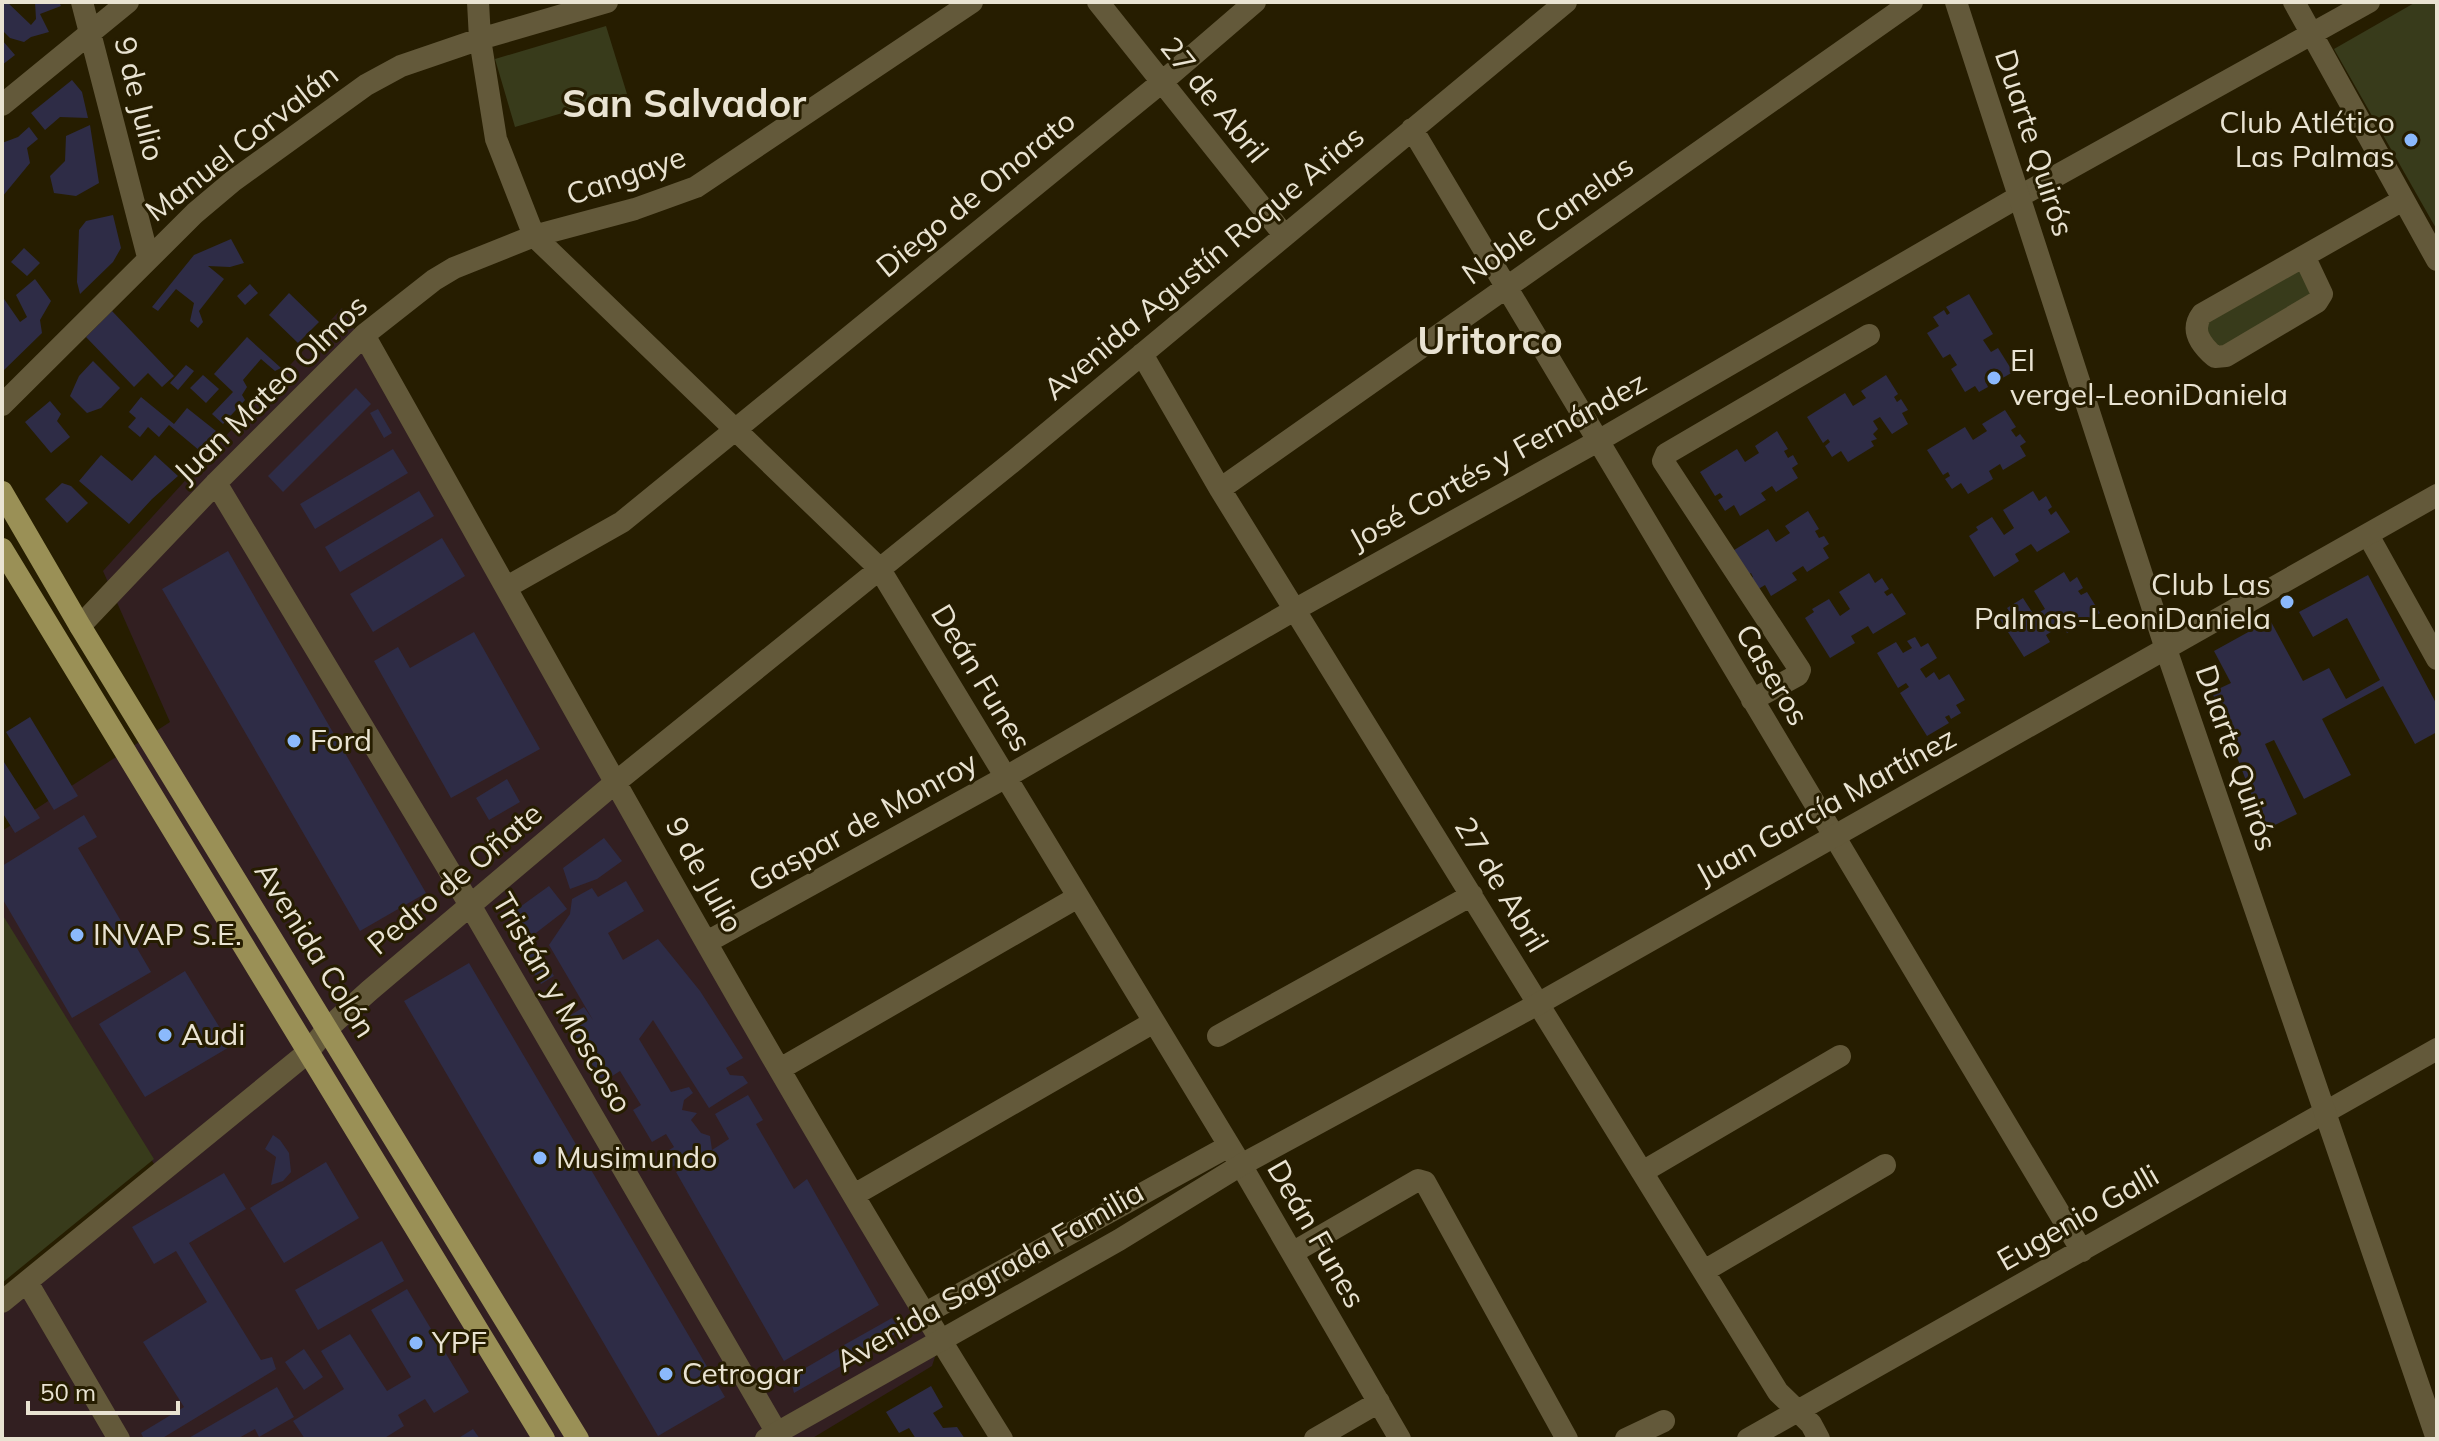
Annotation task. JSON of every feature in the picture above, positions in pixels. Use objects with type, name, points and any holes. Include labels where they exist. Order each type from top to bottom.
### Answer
[{"type":"main road","name":"Avenida Colón","points":[[2,492],[80,626],[578,1439]]},
{"type":"main road","name":"Avenida Colón","points":[[2,549],[544,1439]]},
{"type":"street","name":"9 de Julio","points":[[82,2],[148,257]]},
{"type":"street","points":[[2,105],[128,2]]},
{"type":"street","name":"Deán Funes","points":[[478,2],[480,39],[496,139],[534,236],[879,568],[1241,1165],[1400,1439]]},
{"type":"street","name":"Manuel Corvalán","points":[[2,405],[148,257],[233,181],[366,85],[401,66],[607,2]]},
{"type":"street","name":"Cangaye","points":[[534,236],[635,209],[696,187],[972,2]]},
{"type":"street","name":"27 de Abril","points":[[1098,2],[1284,235]]},
{"type":"street","name":"Diego de Onorato","points":[[507,587],[622,522],[1162,82],[1255,2]]},
{"type":"street","name":"Noble Canelas","points":[[1220,489],[1912,2]]},
{"type":"street","name":"Duarte Quirós","points":[[1956,2],[2166,649],[2326,1111],[2432,1434]]},
{"type":"street","points":[[2294,2],[2437,260]]},
{"type":"street","name":"José Cortés y Fernández","points":[[1006,777],[1296,609],[1598,441],[2020,196],[2369,2]]},
{"type":"street","name":"Avenida Agustín Roque Arias","points":[[879,568],[1016,459],[1556,6]]},
{"type":"street","name":"Caseros","points":[[1412,129],[2082,1251]]},
{"type":"street","points":[[2305,258],[2322,294],[2317,302],[2226,356],[2215,357],[2206,349],[2195,330],[2202,314],[2403,200]]},
{"type":"street","name":"Juan Mateo Olmos","points":[[80,626],[216,483],[364,335],[454,268],[534,236]]},
{"type":"street","name":"9 de Julio","points":[[364,335],[780,1069],[940,1341],[1002,1439]]},
{"type":"street","points":[[1752,700],[1798,675],[1800,670],[1663,461],[1666,454],[1869,335]]},
{"type":"street","name":"27 de Abril","points":[[1142,354],[1220,489],[1778,1392],[1811,1424],[1819,1439]]},
{"type":"street","name":"Tristán y Moscoso","points":[[216,483],[470,905],[772,1436]]},
{"type":"street","name":"Juan García Martínez","points":[[1241,1165],[1538,1004],[2437,495]]},
{"type":"street","points":[[2368,535],[2437,659]]},
{"type":"street","name":"Pedro de Oñate","points":[[2,1302],[307,1053],[328,1028],[470,905],[879,568]]},
{"type":"street","name":"Gaspar de Monroy","points":[[707,942],[1006,777]]},
{"type":"street","points":[[1218,1036],[1472,895]]},
{"type":"street","points":[[780,1069],[1078,897]]},
{"type":"street","points":[[854,1195],[1154,1022]]},
{"type":"street","name":"Eugenio Galli","points":[[1748,1439],[2437,1049]]},
{"type":"street","points":[[1644,1171],[1840,1056]]},
{"type":"street","points":[[924,1314],[1229,1146]]},
{"type":"street","name":"Avenida Sagrada Familia","points":[[772,1436],[1119,1240],[1241,1165]]},
{"type":"street","points":[[1704,1271],[1885,1165]]},
{"type":"street","points":[[1292,1253],[1418,1180],[1425,1182],[1567,1439]]},
{"type":"street","points":[[27,1282],[119,1439]]},
{"type":"street","points":[[1315,1439],[1379,1402]]},
{"type":"street","points":[[1626,1439],[1664,1421]]},
{"type":"shaded area","points":[[342,308],[940,1341],[932,1366],[811,1439],[2,1439],[2,1314],[162,1177],[2,916],[2,831],[170,722],[103,571]]},
{"type":"green space","name":"Club Atlético Las Palmas","points":[[2416,2],[2437,2],[2437,230],[2334,49]]},
{"type":"green space","points":[[606,26],[627,94],[515,127],[495,59]]},
{"type":"green space","points":[[2305,258],[2322,294],[2226,356],[2196,322]]},
{"type":"green space","points":[[2,914],[154,1159],[2,1283]]},
{"type":"building","points":[[2,2],[7,2],[31,25],[36,19],[35,2],[59,2],[61,6],[40,14],[49,32],[24,42],[10,38],[2,30]]},
{"type":"building","points":[[2,40],[15,55],[2,65]]},
{"type":"building","points":[[72,80],[82,92],[88,118],[60,117],[45,130],[31,113]]},
{"type":"building","points":[[90,125],[99,183],[76,196],[54,193],[50,176],[65,161],[66,136]]},
{"type":"building","points":[[29,127],[38,139],[27,148],[30,163],[2,197],[2,143],[18,137]]},
{"type":"building","points":[[113,215],[121,248],[113,262],[80,294],[77,282],[79,230],[86,221]]},
{"type":"building","points":[[231,239],[244,263],[230,267],[208,266],[224,279],[199,311],[203,322],[198,328],[190,321],[194,303],[176,289],[158,311],[152,307],[194,255]]},
{"type":"building","points":[[24,248],[40,263],[27,276],[11,262]]},
{"type":"building","points":[[35,279],[51,301],[40,320],[42,333],[2,372],[2,296],[20,322],[27,317],[16,295]]},
{"type":"building","points":[[250,284],[258,293],[245,305],[237,296]]},
{"type":"building","points":[[289,293],[319,322],[298,343],[269,315]]},
{"type":"building","points":[[1969,294],[1993,334],[1983,340],[1991,352],[1998,348],[2013,372],[1994,383],[1992,378],[1986,382],[1988,387],[1979,392],[1975,386],[1965,392],[1951,369],[1957,365],[1950,354],[1943,358],[1927,333],[1939,326],[1933,317],[1944,310],[1947,315],[1950,313],[1946,307]]},
{"type":"building","points":[[112,311],[174,376],[162,387],[148,373],[134,387],[86,337]]},
{"type":"building","points":[[247,337],[281,368],[275,371],[261,359],[243,380],[247,387],[242,395],[245,400],[223,424],[212,414],[233,392],[214,374]]},
{"type":"building","points":[[93,361],[120,388],[101,408],[87,413],[70,396],[79,376]]},
{"type":"building","points":[[186,365],[194,371],[178,390],[170,383]]},
{"type":"building","points":[[203,375],[219,389],[206,403],[190,388]]},
{"type":"building","points":[[1886,375],[1898,394],[1894,397],[1897,402],[1901,399],[1908,410],[1902,413],[1908,424],[1892,434],[1880,417],[1873,421],[1878,429],[1873,434],[1877,439],[1871,441],[1874,446],[1848,462],[1841,451],[1832,457],[1825,446],[1830,442],[1828,439],[1823,443],[1807,417],[1845,393],[1853,406],[1866,398],[1861,391]]},
{"type":"building","points":[[356,388],[371,404],[283,492],[268,476]]},
{"type":"building","points":[[141,397],[174,424],[187,408],[216,431],[200,451],[169,425],[159,437],[148,427],[140,437],[128,427],[136,418],[129,412]]},
{"type":"building","points":[[50,401],[61,414],[57,421],[70,437],[51,453],[25,422]]},
{"type":"building","points":[[378,409],[392,433],[384,438],[370,413]]},
{"type":"building","points":[[2005,410],[2016,427],[2011,430],[2016,437],[2020,434],[2026,442],[2020,446],[2026,456],[2003,470],[2000,464],[1989,471],[1993,479],[1968,494],[1961,483],[1952,489],[1945,479],[1950,476],[1948,472],[1943,475],[1927,450],[1965,427],[1973,440],[1987,431],[1982,424]]},
{"type":"building","points":[[1777,431],[1788,449],[1784,451],[1788,458],[1793,455],[1798,464],[1792,468],[1798,478],[1776,492],[1772,486],[1761,493],[1766,500],[1740,516],[1734,505],[1725,511],[1718,500],[1723,497],[1720,493],[1715,496],[1700,472],[1737,449],[1745,462],[1759,453],[1755,446]]},
{"type":"building","points":[[393,449],[408,473],[315,529],[300,504]]},
{"type":"building","points":[[101,455],[132,481],[155,455],[178,476],[129,524],[79,481]]},
{"type":"building","points":[[62,483],[71,486],[88,503],[67,523],[45,499]]},
{"type":"building","points":[[419,491],[434,516],[340,572],[325,547]]},
{"type":"building","points":[[2033,491],[2039,501],[2046,496],[2052,507],[2048,510],[2051,515],[2056,511],[2070,532],[2037,552],[2031,544],[2015,554],[2019,561],[1994,577],[1969,536],[1978,530],[1976,527],[1992,517],[2004,535],[2014,528],[2003,510]]},
{"type":"building","points":[[1808,511],[1819,529],[1815,531],[1819,538],[1824,536],[1829,544],[1823,548],[1829,558],[1807,572],[1803,566],[1792,573],[1797,580],[1771,596],[1765,585],[1755,591],[1749,580],[1753,577],[1751,573],[1746,576],[1731,552],[1768,529],[1776,542],[1790,533],[1785,526]]},
{"type":"building","points":[[442,538],[465,576],[373,632],[350,594]]},
{"type":"building","name":"Ford","points":[[228,551],[426,893],[360,931],[162,589]]},
{"type":"building","points":[[2064,572],[2070,582],[2077,577],[2083,588],[2078,591],[2081,595],[2087,592],[2100,613],[2067,633],[2062,625],[2046,635],[2050,642],[2024,657],[1999,618],[2009,611],[2007,608],[2023,598],[2034,615],[2045,609],[2034,591]]},
{"type":"building","points":[[1869,573],[1875,583],[1882,578],[1889,589],[1884,592],[1887,596],[1892,593],[1906,614],[1873,634],[1868,626],[1851,636],[1855,643],[1830,658],[1805,618],[1814,612],[1812,609],[1829,599],[1840,616],[1850,609],[1839,592]]},
{"type":"building","points":[[2368,575],[2437,705],[2437,732],[2415,744],[2383,686],[2322,719],[2351,775],[2304,799],[2274,740],[2265,744],[2297,814],[2265,830],[2212,692],[2231,683],[2214,651],[2270,620],[2303,681],[2329,668],[2346,699],[2380,680],[2347,618],[2313,637],[2299,612]]},
{"type":"building","points":[[474,632],[540,749],[451,798],[374,661],[398,647],[410,668]]},
{"type":"building","points":[[1915,637],[1921,647],[1928,643],[1937,658],[1920,669],[1926,678],[1934,672],[1939,680],[1949,674],[1965,700],[1956,705],[1961,713],[1951,719],[1949,715],[1945,717],[1949,723],[1927,736],[1900,693],[1909,687],[1906,683],[1898,688],[1877,653],[1896,642],[1903,653],[1912,648],[1907,641]]},
{"type":"building","points":[[30,717],[78,796],[54,810],[6,732]]},
{"type":"building","points":[[2,759],[40,818],[15,833],[2,812]]},
{"type":"building","points":[[507,779],[520,802],[489,820],[476,798]]},
{"type":"building","name":"INVAP S.E.","points":[[84,815],[97,837],[78,848],[151,972],[72,1018],[2,898],[2,866]]},
{"type":"building","points":[[604,838],[622,861],[597,879],[570,889],[563,868]]},
{"type":"building","points":[[626,881],[644,911],[608,933],[623,960],[658,939],[700,991],[743,1058],[726,1068],[730,1075],[743,1076],[748,1083],[709,1108],[653,1020],[639,1039],[671,1092],[689,1087],[693,1093],[684,1100],[682,1110],[697,1113],[691,1120],[701,1133],[710,1136],[712,1150],[729,1139],[715,1114],[748,1095],[763,1120],[756,1124],[794,1189],[807,1179],[879,1305],[784,1361],[676,1172],[685,1167],[682,1161],[669,1169],[661,1155],[674,1147],[666,1134],[652,1142],[633,1110],[641,1105],[620,1071],[603,1082],[564,1019],[584,1007],[593,1020],[549,945],[570,914],[572,899],[592,888],[598,897]]},
{"type":"building","points":[[549,886],[567,909],[532,936],[513,912]]},
{"type":"building","points":[[537,949],[554,976],[541,984],[524,957]]},
{"type":"building","points":[[469,963],[725,1397],[658,1436],[404,1001]]},
{"type":"building","name":"Audi","points":[[185,971],[231,1046],[145,1097],[99,1024]]},
{"type":"building","points":[[273,1135],[289,1153],[291,1172],[283,1181],[271,1185],[276,1157],[265,1149]]},
{"type":"building","points":[[326,1162],[359,1218],[284,1263],[250,1208]]},
{"type":"building","points":[[224,1173],[246,1209],[189,1243],[261,1360],[272,1357],[276,1369],[161,1439],[144,1439],[141,1433],[184,1407],[143,1342],[207,1302],[176,1251],[154,1264],[132,1227]]},
{"type":"building","points":[[382,1241],[404,1281],[318,1330],[295,1290]]},
{"type":"building","points":[[407,1289],[469,1392],[434,1413],[425,1399],[398,1415],[404,1426],[383,1439],[305,1439],[293,1421],[344,1389],[321,1351],[350,1334],[387,1391],[411,1377],[371,1310]]},
{"type":"building","points":[[892,1318],[900,1331],[848,1361],[844,1345]]},
{"type":"building","points":[[304,1349],[323,1377],[304,1390],[285,1362]]},
{"type":"building","points":[[838,1349],[846,1363],[794,1393],[790,1377]]},
{"type":"building","points":[[931,1386],[943,1407],[933,1413],[943,1428],[957,1427],[965,1439],[916,1439],[909,1428],[899,1433],[886,1412]]},
{"type":"building","points":[[277,1387],[294,1417],[259,1437],[255,1429],[237,1439],[187,1439]]},
{"type":"building","points":[[473,1429],[480,1439],[457,1439]]},
{"type":"place","name":"Club Atlético Las Palmas","points":[[2411,140]]},
{"type":"place","name":"El vergel-LeoniDaniela","points":[[1994,378]]},
{"type":"place","name":"Club Las Palmas-LeoniDaniela","points":[[2287,602]]},
{"type":"place","name":"Ford","points":[[294,741]]},
{"type":"place","name":"INVAP S.E.","points":[[77,935]]},
{"type":"place","name":"Audi","points":[[165,1035]]},
{"type":"place","name":"Musimundo","points":[[540,1158]]},
{"type":"place","name":"YPF","points":[[416,1343]]},
{"type":"place","name":"Cetrogar","points":[[666,1374]]},
{"type":"district","name":"San Salvador","points":[[684,104]]},
{"type":"district","name":"Uritorco","points":[[1490,341]]}]
